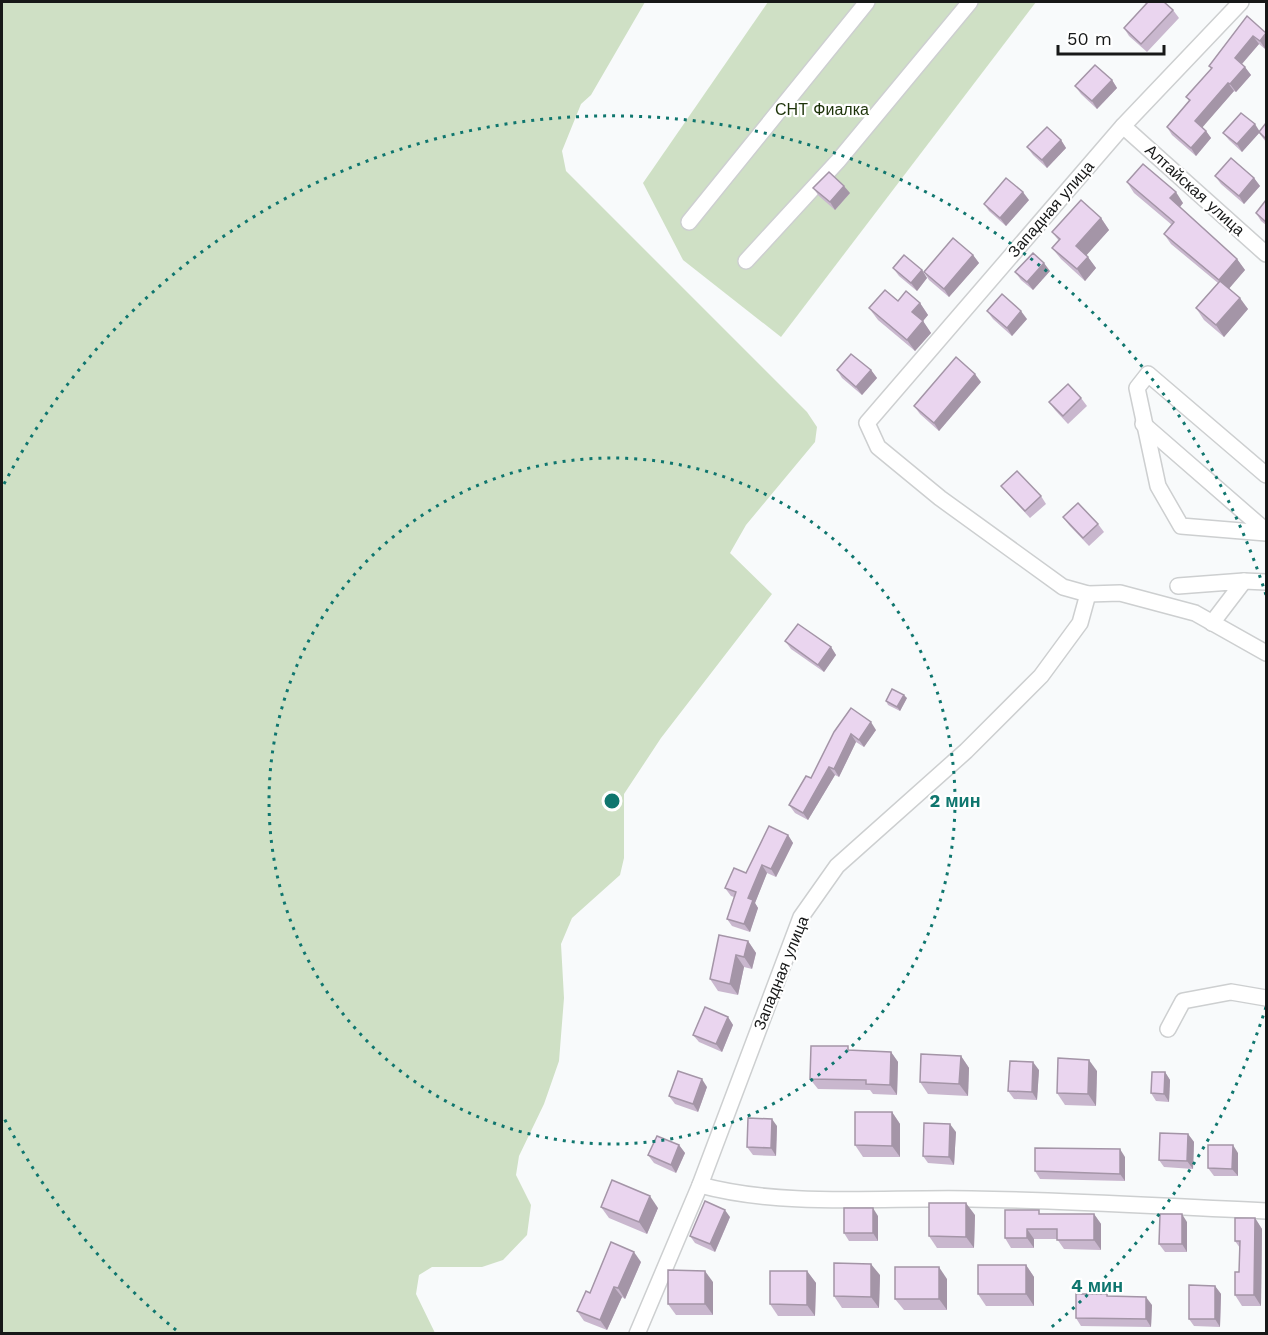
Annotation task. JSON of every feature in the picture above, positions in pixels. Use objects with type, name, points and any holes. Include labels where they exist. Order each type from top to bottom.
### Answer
[{"type":"street","points":[[689,222],[867,2]]},
{"type":"street","points":[[746,261],[838,161],[970,2]]},
{"type":"street","name":"Западная улица","points":[[1063,588],[940,498],[878,447],[867,423],[1123,126],[1241,2]]},
{"type":"street","name":"Алтайская улица","points":[[1123,126],[1266,254]]},
{"type":"street","points":[[1266,476],[1148,374],[1137,388],[1158,486],[1181,526],[1266,532]]},
{"type":"street","points":[[1143,424],[1266,532]]},
{"type":"street","points":[[1212,623],[1244,581]]},
{"type":"street","points":[[1178,586],[1244,581],[1266,582]]},
{"type":"street","points":[[1063,588],[1088,594],[1113,593],[1195,613],[1266,653]]},
{"type":"street","points":[[1063,588],[1082,616],[1113,593]]},
{"type":"street","name":"Западная улица","points":[[637,1334],[700,1185],[801,917],[837,866],[1000,719],[1041,676],[1082,616],[1088,594]]},
{"type":"street","points":[[1168,1029],[1183,1001],[1231,992],[1266,998]]},
{"type":"street","points":[[700,1185],[731,1194],[834,1199],[973,1199],[1266,1211]]},
{"type":"green space","points":[[2,2],[645,2],[591,95],[581,104],[562,151],[566,171],[807,412],[817,427],[815,442],[746,525],[730,553],[772,594],[661,738],[624,794],[624,858],[620,875],[572,918],[561,944],[564,998],[559,1061],[544,1104],[519,1156],[516,1175],[531,1205],[527,1235],[503,1260],[482,1267],[432,1267],[419,1275],[416,1294],[435,1333],[2,1333]]},
{"type":"green space","name":"СНТ Фиалка","points":[[768,2],[1036,2],[781,337],[683,260],[643,183]]},
{"type":"building","points":[[1146,2],[1164,2],[1173,10],[1141,44],[1124,28]]},
{"type":"building","points":[[1247,16],[1266,33],[1260,41],[1253,36],[1235,58],[1245,67],[1195,121],[1206,131],[1191,148],[1167,127],[1190,100],[1186,97],[1212,68],[1209,66]]},
{"type":"building","points":[[1095,65],[1112,80],[1092,101],[1075,86]]},
{"type":"building","points":[[1241,113],[1255,124],[1237,144],[1223,133]]},
{"type":"building","points":[[1266,123],[1266,139],[1259,132]]},
{"type":"building","points":[[1047,127],[1061,140],[1042,160],[1027,147]]},
{"type":"building","points":[[1231,158],[1254,178],[1239,196],[1215,176]]},
{"type":"building","points":[[1143,164],[1176,192],[1170,198],[1237,259],[1219,280],[1164,234],[1174,222],[1127,182]]},
{"type":"building","points":[[829,172],[844,186],[830,202],[813,188]]},
{"type":"building","points":[[1006,178],[1023,192],[1000,218],[984,204]]},
{"type":"building","points":[[1081,200],[1101,218],[1076,246],[1088,257],[1077,269],[1052,248],[1060,239],[1052,232]]},
{"type":"building","points":[[1266,200],[1266,222],[1256,213]]},
{"type":"building","points":[[953,238],[973,255],[944,289],[924,272]]},
{"type":"building","points":[[1033,253],[1044,263],[1027,282],[1015,272]]},
{"type":"building","points":[[904,255],[922,270],[911,283],[893,268]]},
{"type":"building","points":[[1220,281],[1240,298],[1216,325],[1196,308]]},
{"type":"building","points":[[885,290],[898,301],[906,291],[920,303],[912,312],[923,321],[907,340],[869,308]]},
{"type":"building","points":[[1002,294],[1021,311],[1007,328],[987,311]]},
{"type":"building","points":[[851,354],[871,370],[856,387],[837,370]]},
{"type":"building","points":[[956,357],[975,374],[934,423],[914,406]]},
{"type":"building","points":[[1068,384],[1081,398],[1063,416],[1049,402]]},
{"type":"building","points":[[1017,471],[1041,496],[1025,511],[1001,486]]},
{"type":"building","points":[[1078,503],[1098,524],[1083,538],[1063,517]]},
{"type":"building","points":[[798,624],[831,647],[818,665],[785,641]]},
{"type":"building","points":[[892,689],[904,695],[897,707],[886,701]]},
{"type":"building","points":[[851,708],[871,722],[859,740],[851,734],[834,769],[829,767],[803,813],[789,805],[806,776],[811,778],[834,732]]},
{"type":"building","points":[[769,826],[788,835],[771,869],[762,865],[748,898],[753,900],[744,924],[727,919],[736,892],[725,888],[734,868],[746,873]]},
{"type":"building","points":[[719,935],[748,941],[744,957],[736,955],[730,984],[710,979]]},
{"type":"building","points":[[705,1007],[728,1017],[716,1044],[693,1035]]},
{"type":"building","points":[[811,1046],[848,1046],[848,1050],[891,1052],[890,1085],[866,1084],[866,1080],[810,1079]]},
{"type":"building","points":[[921,1054],[961,1056],[959,1084],[920,1082]]},
{"type":"building","points":[[1058,1058],[1089,1060],[1088,1094],[1057,1093]]},
{"type":"building","points":[[1010,1061],[1033,1062],[1032,1092],[1008,1091]]},
{"type":"building","points":[[678,1071],[702,1079],[693,1104],[669,1096]]},
{"type":"building","points":[[1152,1072],[1165,1072],[1164,1094],[1151,1093]]},
{"type":"building","points":[[855,1112],[892,1112],[892,1146],[855,1145]]},
{"type":"building","points":[[748,1118],[772,1119],[771,1148],[747,1147]]},
{"type":"building","points":[[924,1123],[950,1124],[949,1157],[923,1156]]},
{"type":"building","points":[[1160,1133],[1188,1134],[1187,1161],[1159,1160]]},
{"type":"building","points":[[657,1136],[679,1145],[671,1165],[648,1155]]},
{"type":"building","points":[[1208,1145],[1233,1145],[1232,1169],[1208,1168]]},
{"type":"building","points":[[1035,1148],[1120,1149],[1120,1174],[1035,1171]]},
{"type":"building","points":[[612,1180],[650,1196],[639,1222],[601,1207]]},
{"type":"building","points":[[705,1201],[725,1210],[710,1244],[690,1236]]},
{"type":"building","points":[[929,1203],[966,1203],[966,1237],[929,1236]]},
{"type":"building","points":[[844,1208],[873,1208],[873,1233],[844,1233]]},
{"type":"building","points":[[1005,1210],[1039,1210],[1039,1214],[1094,1214],[1094,1240],[1057,1240],[1057,1229],[1027,1229],[1027,1238],[1005,1238]]},
{"type":"building","points":[[1160,1214],[1182,1214],[1182,1244],[1159,1244]]},
{"type":"building","points":[[1235,1218],[1255,1218],[1254,1295],[1235,1295],[1235,1272],[1239,1272],[1240,1241],[1235,1241]]},
{"type":"building","points":[[611,1242],[634,1252],[618,1288],[614,1287],[600,1320],[577,1311],[586,1291],[590,1293]]},
{"type":"building","points":[[834,1263],[871,1264],[871,1297],[834,1296]]},
{"type":"building","points":[[978,1265],[1026,1265],[1026,1294],[978,1294]]},
{"type":"building","points":[[895,1267],[939,1267],[939,1299],[895,1299]]},
{"type":"building","points":[[668,1270],[705,1271],[705,1304],[668,1304]]},
{"type":"building","points":[[770,1271],[807,1271],[807,1305],[770,1304]]},
{"type":"building","points":[[1189,1285],[1215,1286],[1215,1319],[1189,1319]]},
{"type":"building","points":[[1076,1294],[1146,1297],[1146,1319],[1076,1318]]}]
